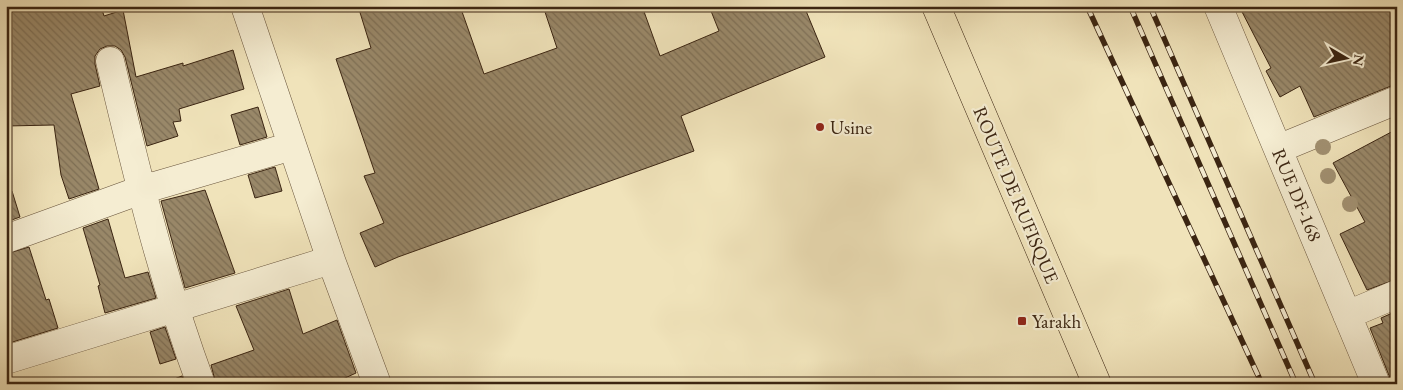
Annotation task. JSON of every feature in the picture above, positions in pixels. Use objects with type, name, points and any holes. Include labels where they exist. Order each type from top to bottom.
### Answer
[{"type":"main road","name":"ROUTE DE RUFISQUE","points":[[936,6],[1097,384]]},
{"type":"street","points":[[245,6],[373,383]]},
{"type":"street","name":"RUE DF-168","points":[[1218,6],[1376,384]]},
{"type":"street","points":[[110,61],[141,190],[175,308],[201,384]]},
{"type":"street","points":[[1278,149],[1397,100]]},
{"type":"street","points":[[6,239],[141,190],[292,146]]},
{"type":"street","points":[[6,360],[331,260]]},
{"type":"street","points":[[1347,315],[1397,294]]},
{"type":"building","points":[[6,6],[101,6],[104,16],[123,10],[136,77],[183,63],[183,66],[233,50],[244,89],[179,109],[181,121],[173,122],[178,136],[147,146],[125,57],[121,50],[115,46],[107,46],[100,49],[95,56],[95,64],[100,86],[71,94],[99,189],[69,199],[61,175],[54,125],[6,126]]},
{"type":"building","points":[[358,6],[460,6],[484,74],[557,48],[543,6],[642,6],[660,56],[719,31],[709,6],[804,6],[825,57],[681,116],[694,151],[398,257],[375,267],[360,233],[384,223],[364,176],[375,173],[336,59],[371,48]]},
{"type":"building","points":[[1239,6],[1397,6],[1397,85],[1314,117],[1300,86],[1280,97],[1266,71],[1271,68]]},
{"type":"building","points":[[258,107],[267,137],[240,145],[231,115]]},
{"type":"building","points":[[1397,129],[1397,279],[1367,290],[1340,234],[1365,222],[1333,163]]},
{"type":"building","points":[[275,167],[282,191],[255,198],[248,175]]},
{"type":"building","points":[[205,190],[235,273],[185,288],[161,201]]},
{"type":"building","points":[[12,191],[20,217],[6,222],[6,192]]},
{"type":"building","points":[[108,219],[125,278],[148,272],[156,298],[105,313],[98,286],[100,285],[83,228]]},
{"type":"building","points":[[29,247],[46,300],[49,299],[58,328],[6,344],[6,254]]},
{"type":"building","points":[[289,289],[303,334],[337,320],[356,373],[332,384],[216,384],[211,365],[254,350],[236,306]]},
{"type":"building","points":[[1397,311],[1397,384],[1391,384],[1370,328],[1383,323],[1381,318]]},
{"type":"building","points":[[165,327],[176,359],[160,364],[150,332]]},
{"type":"building","points":[[182,376],[184,384],[169,384],[169,381]]},
{"type":"railway","points":[[1087,6],[1262,384]]},
{"type":"railway","points":[[1130,6],[1296,384]]},
{"type":"railway","points":[[1150,6],[1315,384]]},
{"type":"place","name":"Usine","points":[[820,127]]},
{"type":"place","name":"Yarakh","points":[[1022,321]]}]
